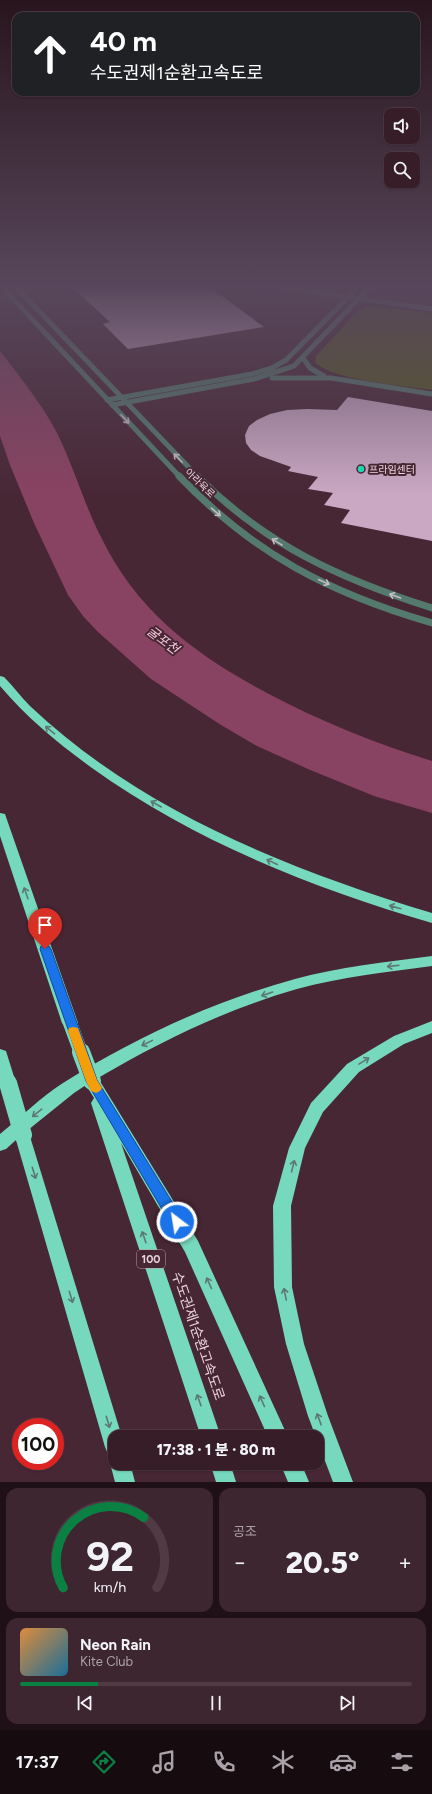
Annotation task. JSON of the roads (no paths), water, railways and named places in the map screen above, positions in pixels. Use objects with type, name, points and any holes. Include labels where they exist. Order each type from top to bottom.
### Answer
[{"type":"highway","points":[[0,679],[29,712],[75,751],[130,788],[198,828],[280,866],[375,901],[432,918]]},
{"type":"highway","name":"수도권제1순환고속도로","points":[[0,817],[70,1023],[92,1081],[209,1430]]},
{"type":"highway","points":[[0,1144],[68,1088],[144,1044],[217,1011],[296,984],[362,970],[432,961]]},
{"type":"highway","points":[[343,1482],[318,1416],[296,1344],[283,1287],[282,1206],[297,1148],[316,1108],[353,1068],[399,1040],[432,1027]]},
{"type":"highway","points":[[0,1055],[110,1430]]},
{"type":"highway","points":[[92,1081],[192,1247],[275,1430]]},
{"type":"highway","points":[[122,1470],[125,1482]]},
{"type":"highway","points":[[222,1470],[226,1482]]},
{"type":"highway","points":[[293,1470],[299,1482]]},
{"type":"street","name":"아라육로","points":[[67,357],[182,480],[208,504],[260,547],[295,568],[339,589],[391,610],[432,624]]},
{"type":"street","name":"아라육로","points":[[81,357],[184,464],[233,509],[261,532],[295,553],[348,578],[432,608]]},
{"type":"street","points":[[107,400],[252,374],[272,368],[289,357]]},
{"type":"street","points":[[112,405],[254,379],[285,370],[294,366],[303,358],[310,368],[331,378]]},
{"type":"street","points":[[254,379],[298,377],[331,378],[432,394]]},
{"type":"water","name":"굴포천","points":[[0,357],[5,357],[52,423],[69,459],[89,512],[101,537],[116,564],[132,588],[151,609],[171,629],[193,647],[216,663],[267,693],[348,731],[389,747],[432,761],[432,813],[374,796],[257,746],[221,725],[151,679],[98,632],[83,616],[68,595],[34,523],[10,465],[0,436]]},
{"type":"place","name":"프라임센터","points":[[361,469]]}]
